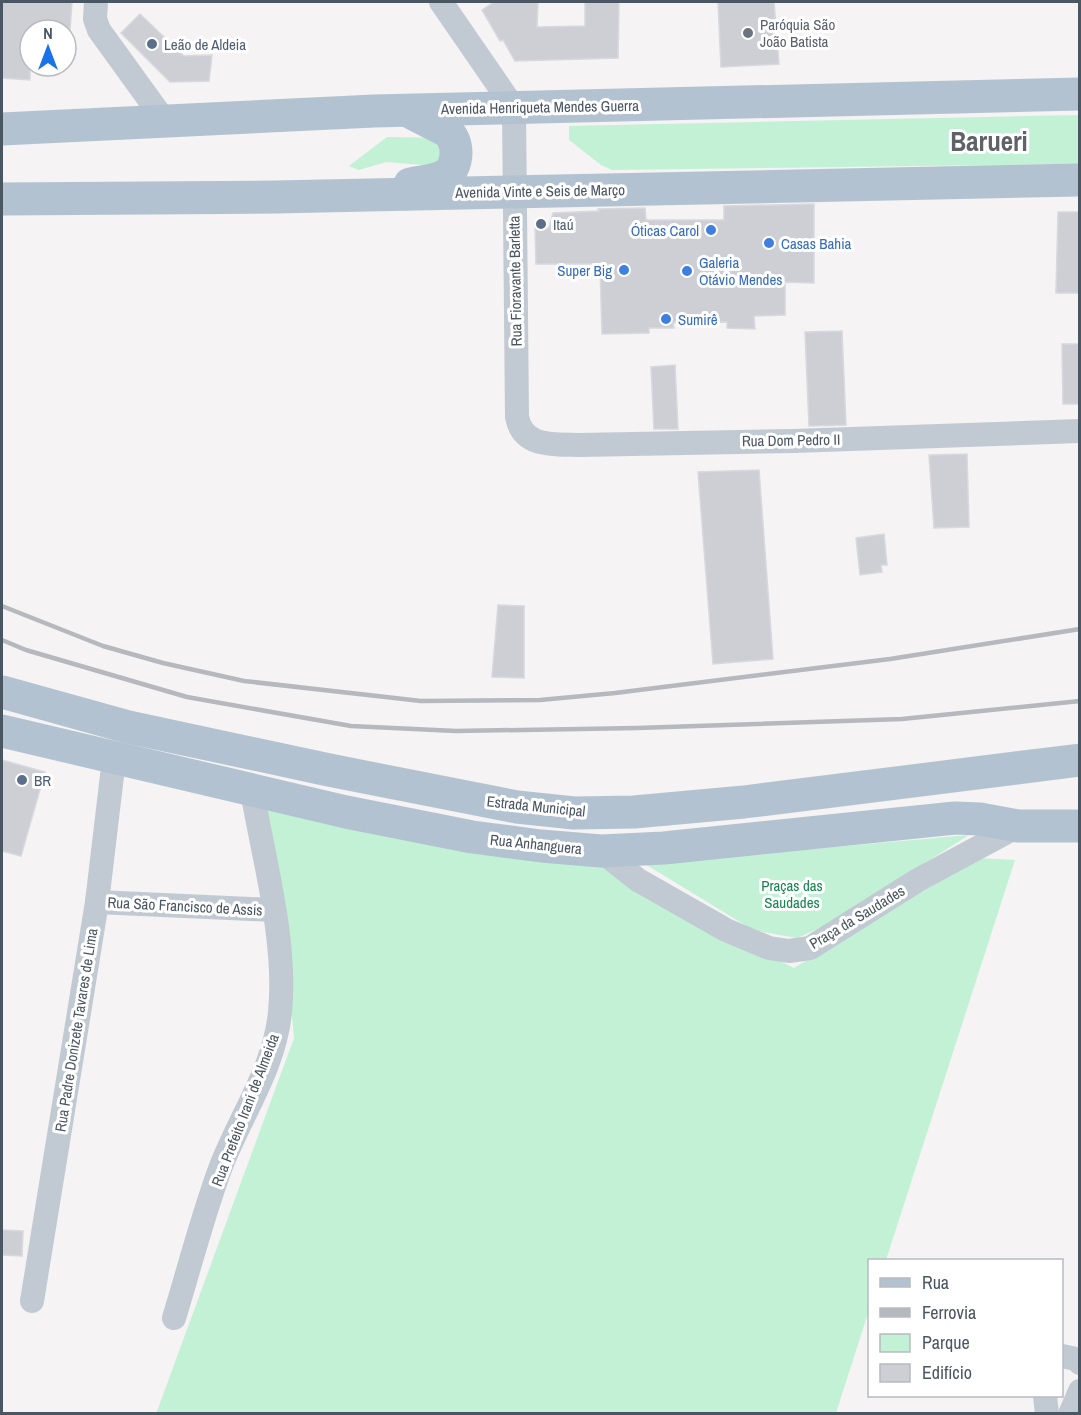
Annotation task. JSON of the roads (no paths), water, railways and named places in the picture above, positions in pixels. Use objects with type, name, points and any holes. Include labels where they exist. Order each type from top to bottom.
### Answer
[{"type":"main road","name":"Avenida Henriqueta Mendes Guerra","points":[[2,129],[407,110],[1080,94]]},
{"type":"main road","points":[[370,194],[442,178],[454,167],[456,147],[452,136],[407,110]]},
{"type":"main road","name":"Avenida Vinte e Seis de Março","points":[[2,199],[230,197],[1080,180]]},
{"type":"main road","name":"Estrada Municipal","points":[[2,692],[128,727],[329,770],[517,807],[574,813],[634,812],[734,803],[1080,760]]},
{"type":"main road","name":"Rua Anhanguera","points":[[2,731],[252,791],[472,837],[541,846],[601,851],[664,848],[926,819],[980,819],[1017,826],[1080,826]]},
{"type":"street","points":[[96,2],[95,19],[99,30],[164,120]]},
{"type":"street","points":[[441,2],[514,108]]},
{"type":"street","name":"Rua Fioravante Barletta","points":[[514,108],[517,417]]},
{"type":"street","name":"Rua Dom Pedro II","points":[[517,417],[519,429],[530,439],[547,444],[580,445],[793,441],[1080,431]]},
{"type":"street","name":"Rua Padre Donizete Tavares de Lima","points":[[32,1301],[97,902],[114,759]]},
{"type":"street","name":"Rua Prefeito Irani de Almeida","points":[[174,1318],[220,1169],[271,1050],[280,1014],[282,972],[252,791]]},
{"type":"street","name":"Praça da Saudades","points":[[601,851],[638,880],[726,930],[769,948],[789,951],[810,948],[918,880],[1017,826]]},
{"type":"street","name":"Rua São Francisco de Assis","points":[[97,902],[273,910]]},
{"type":"street","points":[[1063,1356],[1080,1362]]},
{"type":"street","points":[[1070,1413],[1080,1391]]},
{"type":"street","points":[[1045,1397],[1047,1413]]},
{"type":"railway","points":[[2,606],[103,646],[163,663],[244,681],[421,701],[540,700],[615,693],[890,659],[1080,629]]},
{"type":"railway","points":[[2,640],[26,650],[187,697],[351,726],[456,731],[637,728],[902,719],[1080,701]]},
{"type":"place","name":"Paróquia São João Batista","points":[[748,33]]},
{"type":"place","name":"Leão de Aldeia","points":[[152,44]]},
{"type":"place","name":"Itaú","points":[[541,224]]},
{"type":"place","name":"Óticas Carol","points":[[711,230]]},
{"type":"place","name":"Casas Bahia","points":[[769,243]]},
{"type":"place","name":"Super Big","points":[[624,270]]},
{"type":"place","name":"Galeria Otávio Mendes","points":[[687,271]]},
{"type":"place","name":"Sumirê","points":[[666,319]]},
{"type":"place","name":"BR","points":[[22,780]]},
{"type":"district","name":"Barueri","points":[[989,141]]},
{"type":"park label","name":"Praças das Saudades","points":[[792,894]]}]
